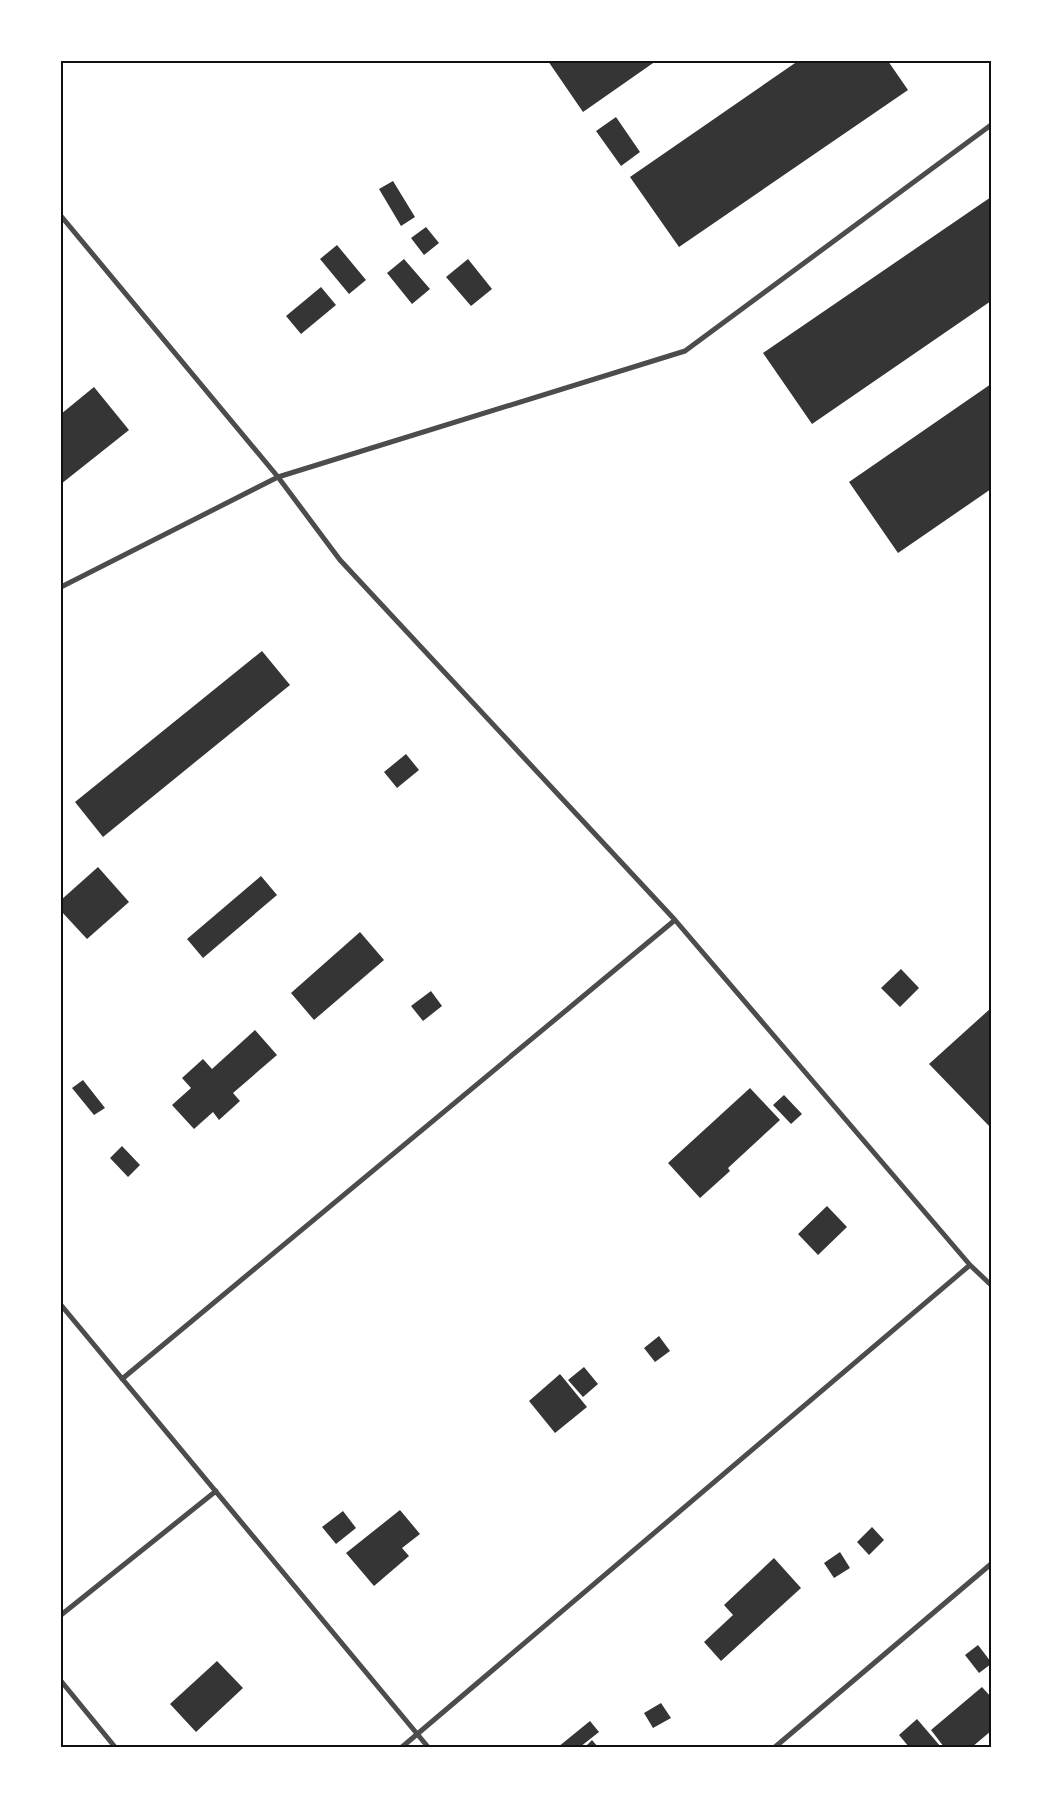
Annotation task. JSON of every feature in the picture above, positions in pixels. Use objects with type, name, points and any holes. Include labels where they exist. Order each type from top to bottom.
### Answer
[{"type":"street","points":[[61,587],[278,477],[685,351],[991,125]]},
{"type":"street","points":[[61,216],[278,477],[340,560],[674,920],[970,1265],[991,1285]]},
{"type":"street","points":[[122,1379],[674,920]]},
{"type":"street","points":[[402,1747],[970,1265]]},
{"type":"street","points":[[61,1305],[428,1747]]},
{"type":"street","points":[[61,1615],[216,1491]]},
{"type":"street","points":[[774,1747],[991,1564]]},
{"type":"street","points":[[61,1681],[115,1747]]},
{"type":"building","points":[[548,61],[656,61],[583,112]]},
{"type":"building","points":[[798,61],[888,61],[908,90],[679,247],[630,177]]},
{"type":"building","points":[[616,117],[640,152],[621,166],[596,131]]},
{"type":"building","points":[[393,181],[415,217],[401,226],[379,189]]},
{"type":"building","points":[[991,197],[991,301],[812,424],[763,353]]},
{"type":"building","points":[[426,227],[439,243],[424,255],[411,238]]},
{"type":"building","points":[[337,245],[366,280],[349,294],[320,259]]},
{"type":"building","points":[[404,259],[430,289],[412,304],[387,273]]},
{"type":"building","points":[[468,259],[492,289],[471,306],[446,277]]},
{"type":"building","points":[[321,287],[336,305],[301,334],[286,316]]},
{"type":"building","points":[[991,384],[991,489],[898,553],[849,482]]},
{"type":"building","points":[[94,387],[129,430],[61,484],[61,414]]},
{"type":"building","points":[[262,651],[290,685],[103,837],[75,802]]},
{"type":"building","points":[[406,754],[419,770],[397,788],[384,772]]},
{"type":"building","points":[[98,867],[129,902],[87,939],[61,911],[61,900]]},
{"type":"building","points":[[261,876],[277,895],[203,958],[187,939]]},
{"type":"building","points":[[360,932],[384,960],[314,1020],[291,993]]},
{"type":"building","points":[[901,969],[919,988],[900,1007],[881,988]]},
{"type":"building","points":[[431,991],[442,1006],[423,1021],[411,1006]]},
{"type":"building","points":[[991,1008],[991,1128],[929,1064]]},
{"type":"building","points":[[255,1030],[277,1055],[233,1093],[240,1101],[219,1120],[213,1112],[194,1129],[172,1105],[191,1088],[182,1078],[203,1059],[212,1069]]},
{"type":"building","points":[[83,1080],[105,1108],[94,1115],[72,1088]]},
{"type":"building","points":[[750,1088],[780,1120],[728,1168],[730,1171],[700,1198],[668,1163]]},
{"type":"building","points":[[784,1095],[802,1114],[791,1124],[773,1105]]},
{"type":"building","points":[[122,1146],[140,1165],[128,1177],[110,1158]]},
{"type":"building","points":[[827,1206],[847,1227],[818,1255],[798,1234]]},
{"type":"building","points":[[659,1336],[670,1351],[655,1362],[644,1348]]},
{"type":"building","points":[[584,1367],[598,1384],[583,1397],[568,1380]]},
{"type":"building","points":[[560,1374],[587,1407],[555,1433],[529,1401]]},
{"type":"building","points":[[400,1510],[420,1534],[402,1548],[409,1556],[374,1586],[346,1553]]},
{"type":"building","points":[[343,1511],[356,1528],[336,1544],[322,1527]]},
{"type":"building","points":[[872,1527],[884,1540],[869,1555],[857,1542]]},
{"type":"building","points":[[840,1552],[850,1568],[834,1578],[824,1563]]},
{"type":"building","points":[[774,1558],[801,1588],[721,1661],[704,1642],[733,1615],[724,1605]]},
{"type":"building","points":[[978,1645],[991,1662],[979,1673],[965,1655]]},
{"type":"building","points":[[217,1661],[243,1688],[196,1732],[170,1704]]},
{"type":"building","points":[[982,1687],[991,1697],[991,1731],[972,1747],[944,1747],[931,1730]]},
{"type":"building","points":[[661,1703],[671,1718],[653,1728],[644,1713]]},
{"type":"building","points":[[917,1719],[941,1747],[909,1747],[899,1735]]},
{"type":"building","points":[[590,1721],[599,1732],[580,1747],[558,1747]]},
{"type":"building","points":[[592,1740],[598,1747],[585,1747]]}]
